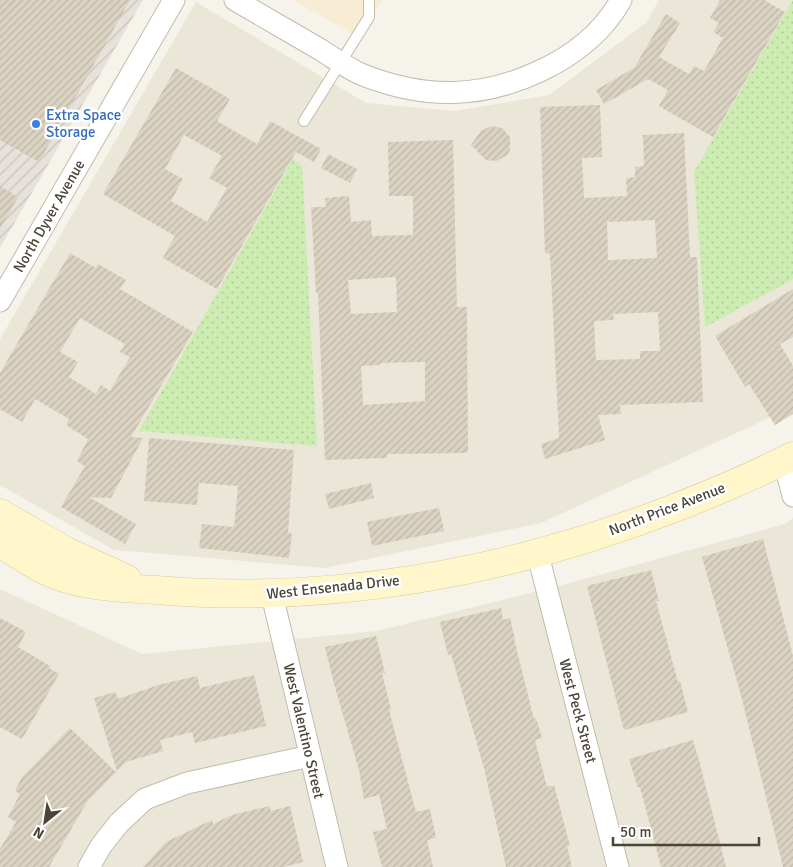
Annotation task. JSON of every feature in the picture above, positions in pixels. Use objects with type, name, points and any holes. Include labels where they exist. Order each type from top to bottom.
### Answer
[{"type":"street","name":"North Dyver Avenue","points":[[0,301],[174,0]]},
{"type":"street","points":[[235,0],[362,74],[412,89],[448,93],[487,90],[522,80],[555,64],[578,49],[603,26],[621,0]]},
{"type":"street","points":[[788,458],[793,496]]},
{"type":"street","name":"North Price Avenue","points":[[538,555],[631,525],[708,495],[788,458]]},
{"type":"street","name":"West Ensenada Drive","points":[[0,513],[68,552],[109,572],[156,590]]},
{"type":"street","name":"West Ensenada Drive","points":[[0,544],[57,576],[107,587],[189,594],[272,594],[378,586],[538,555]]},
{"type":"street","name":"West Peck Street","points":[[538,555],[618,867]]},
{"type":"street","name":"West Valentino Street","points":[[272,594],[337,867]]},
{"type":"street","points":[[89,867],[101,846],[119,823],[146,799],[187,783],[310,756]]},
{"type":"lane","points":[[304,121],[369,17],[369,1]]},
{"type":"shaded area","name":"Extra Space Storage","points":[[0,0],[143,0],[0,248]]},
{"type":"shaded area","points":[[293,0],[382,0],[360,38]]},
{"type":"shaded area","points":[[659,0],[793,0],[793,407],[541,523],[325,568],[114,550],[0,485],[0,339],[196,2],[366,103],[455,111],[549,95],[646,23]]},
{"type":"shaded area","points":[[793,518],[793,867],[0,867],[0,589],[142,654],[377,631],[570,583],[785,524]]},
{"type":"green space","points":[[793,0],[793,279],[705,327],[694,172]]},
{"type":"green space","points":[[293,159],[302,166],[317,446],[139,431]]},
{"type":"building","name":"Extra Space Storage","points":[[0,0],[130,0],[39,162],[0,140]]},
{"type":"building","points":[[720,0],[764,0],[785,12],[713,137],[659,106],[668,90],[648,79],[604,104],[596,90],[634,68],[666,14],[680,23],[659,57],[689,74],[694,66],[704,71],[723,38],[713,32],[719,23],[710,18]]},
{"type":"building","points":[[176,68],[230,99],[217,121],[257,144],[270,121],[321,149],[314,162],[296,152],[217,289],[163,258],[175,236],[103,194]],"holes":[[[184,135],[222,156],[209,178],[227,188],[207,222],[171,201],[183,179],[165,169]]]},
{"type":"building","points":[[600,105],[602,157],[582,158],[584,198],[627,196],[626,178],[635,177],[635,167],[644,166],[643,135],[684,133],[690,257],[697,257],[703,402],[620,405],[621,414],[598,415],[605,440],[545,459],[541,444],[559,438],[550,253],[545,254],[540,107]],"holes":[[[655,220],[657,258],[608,260],[607,222]],[[658,312],[660,351],[640,351],[640,359],[596,360],[594,321],[614,320],[613,314]]]},
{"type":"building","points":[[491,126],[502,128],[510,137],[510,150],[507,155],[497,161],[486,160],[471,145],[481,131]]},
{"type":"building","points":[[453,140],[457,307],[467,307],[468,453],[387,454],[387,458],[325,460],[318,293],[316,293],[311,207],[326,207],[325,198],[349,196],[351,222],[371,220],[372,236],[413,235],[413,196],[389,196],[388,142]],"holes":[[[396,277],[397,312],[351,314],[348,280]],[[425,362],[425,401],[363,405],[361,366],[380,365],[380,363]]]},
{"type":"building","points":[[328,154],[357,169],[350,183],[321,168]]},
{"type":"building","points":[[0,186],[18,197],[0,229]]},
{"type":"building","points":[[70,253],[96,268],[98,264],[126,280],[120,289],[193,332],[131,437],[143,438],[111,498],[89,497],[136,524],[125,544],[61,507],[85,466],[77,461],[88,439],[66,425],[69,419],[35,399],[22,422],[0,409],[0,373]],"holes":[[[80,318],[125,344],[120,352],[130,357],[110,391],[101,385],[96,394],[69,377],[78,362],[60,352]]]},
{"type":"building","points":[[793,289],[793,337],[780,344],[793,366],[793,414],[775,425],[749,384],[745,387],[715,336]]},
{"type":"building","points":[[149,438],[294,450],[288,533],[292,534],[289,558],[199,548],[202,524],[234,527],[238,486],[199,483],[197,505],[144,501]]},
{"type":"building","points":[[371,483],[374,498],[329,509],[325,494]]},
{"type":"building","points":[[439,508],[444,531],[372,546],[367,522]]},
{"type":"building","points":[[763,539],[793,656],[793,867],[783,867],[742,699],[702,557]]},
{"type":"building","points":[[651,570],[659,601],[656,601],[688,712],[624,730],[587,586]]},
{"type":"building","points":[[501,608],[503,620],[510,618],[534,719],[536,718],[542,738],[535,740],[547,787],[554,785],[570,846],[567,846],[572,867],[506,867],[484,768],[451,654],[448,655],[440,622]]},
{"type":"building","points":[[0,618],[26,632],[18,647],[50,666],[49,668],[59,674],[22,739],[0,727]]},
{"type":"building","points":[[376,636],[385,673],[382,673],[391,710],[389,710],[416,812],[430,809],[436,838],[427,840],[433,867],[382,867],[373,832],[387,829],[379,795],[364,799],[359,770],[334,684],[325,647]]},
{"type":"building","points":[[254,675],[266,726],[195,743],[192,732],[160,740],[163,751],[126,762],[117,771],[94,698],[115,692],[118,699],[158,685],[197,676],[200,688]]},
{"type":"building","points":[[70,728],[116,772],[87,802],[49,867],[0,867],[0,849],[16,822],[8,817],[20,794],[15,791],[22,777]]},
{"type":"building","points":[[693,740],[726,867],[661,867],[640,787],[638,788],[629,759]]},
{"type":"building","points":[[270,806],[271,811],[290,806],[303,862],[284,867],[143,867],[166,842],[212,820],[213,824],[232,815]]},
{"type":"place","name":"Extra Space Storage","points":[[36,124]]}]
